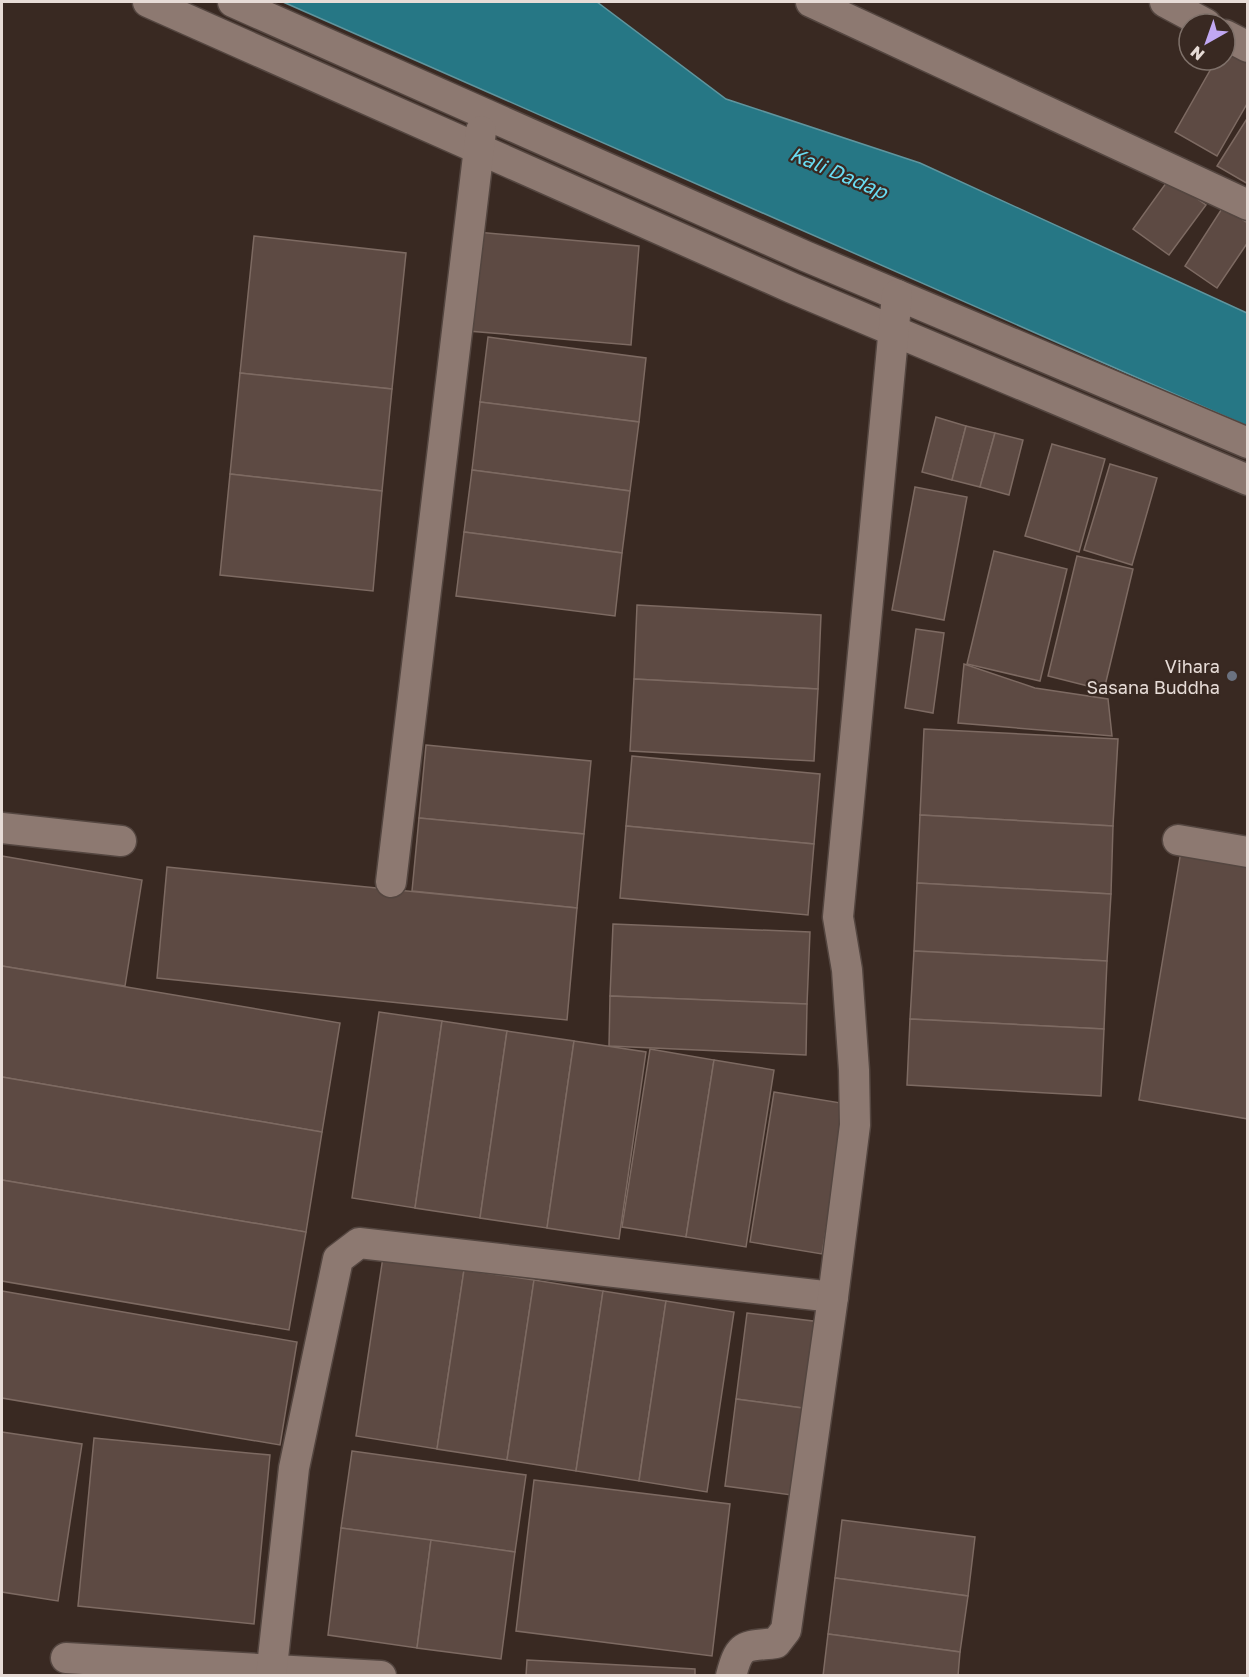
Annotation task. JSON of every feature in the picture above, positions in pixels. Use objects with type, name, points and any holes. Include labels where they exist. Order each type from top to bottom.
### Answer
[{"type":"street","points":[[148,2],[894,331],[1248,480]]},
{"type":"street","points":[[233,2],[897,295],[1248,443]]},
{"type":"street","points":[[811,2],[1248,205]]},
{"type":"street","points":[[1165,2],[1184,12]]},
{"type":"street","points":[[391,882],[483,113]]},
{"type":"street","points":[[731,1676],[736,1654],[746,1647],[776,1643],[786,1629],[855,1125],[854,1070],[847,970],[838,917],[897,295]]},
{"type":"street","points":[[2,828],[121,841]]},
{"type":"street","points":[[1178,840],[1248,852]]},
{"type":"street","points":[[272,1673],[294,1468],[338,1259],[359,1243],[833,1297]]},
{"type":"street","points":[[66,1658],[272,1673],[381,1676]]},
{"type":"water","name":"Kali Dadap","points":[[283,2],[597,2],[726,99],[920,163],[1247,313],[1247,426]]},
{"type":"building","points":[[1237,48],[1248,52],[1248,102],[1217,156],[1175,132],[1209,72],[1237,72]]},
{"type":"building","points":[[1248,117],[1248,184],[1217,166]]},
{"type":"building","points":[[1169,179],[1206,205],[1169,255],[1133,229]]},
{"type":"building","points":[[1223,207],[1248,223],[1248,242],[1217,288],[1185,266]]},
{"type":"building","points":[[476,232],[639,246],[631,345],[468,331]]},
{"type":"building","points":[[254,236],[406,253],[392,389],[240,373]]},
{"type":"building","points":[[488,337],[646,358],[639,422],[480,402]]},
{"type":"building","points":[[240,373],[392,389],[382,491],[230,474]]},
{"type":"building","points":[[480,402],[639,422],[630,491],[472,470]]},
{"type":"building","points":[[936,417],[966,426],[952,480],[922,472]]},
{"type":"building","points":[[966,426],[995,433],[980,487],[952,480]]},
{"type":"building","points":[[995,433],[1023,440],[1009,495],[980,487]]},
{"type":"building","points":[[1052,444],[1105,459],[1079,552],[1025,536]]},
{"type":"building","points":[[1110,464],[1157,478],[1132,565],[1084,550]]},
{"type":"building","points":[[472,470],[630,491],[622,553],[464,532]]},
{"type":"building","points":[[230,474],[382,491],[373,591],[220,575]]},
{"type":"building","points":[[915,487],[967,497],[944,620],[892,610]]},
{"type":"building","points":[[464,532],[622,553],[615,616],[456,596]]},
{"type":"building","points":[[994,551],[1067,569],[1040,681],[967,664]]},
{"type":"building","points":[[1077,556],[1133,569],[1104,690],[1048,676]]},
{"type":"building","points":[[637,605],[821,615],[818,689],[634,679]]},
{"type":"building","points":[[916,629],[944,633],[933,713],[905,708]]},
{"type":"building","points":[[964,664],[1035,688],[1108,699],[1112,736],[958,723]]},
{"type":"building","points":[[634,679],[818,689],[814,761],[630,751]]},
{"type":"building","points":[[924,729],[1118,739],[1113,826],[920,815]]},
{"type":"building","points":[[426,745],[591,761],[584,834],[419,818]]},
{"type":"building","points":[[632,756],[820,774],[814,844],[626,826]]},
{"type":"building","points":[[920,815],[1113,826],[1111,894],[917,883]]},
{"type":"building","points":[[419,818],[584,834],[577,908],[412,891]]},
{"type":"building","points":[[626,826],[814,844],[808,915],[620,898]]},
{"type":"building","points":[[1181,851],[1248,863],[1248,1119],[1139,1100]]},
{"type":"building","points":[[2,856],[142,880],[125,986],[2,966]]},
{"type":"building","points":[[167,867],[577,908],[567,1020],[157,978]]},
{"type":"building","points":[[917,883],[1111,894],[1107,961],[914,951]]},
{"type":"building","points":[[613,924],[810,932],[807,1004],[610,996]]},
{"type":"building","points":[[914,951],[1107,961],[1104,1029],[910,1019]]},
{"type":"building","points":[[2,966],[340,1023],[322,1132],[2,1077]]},
{"type":"building","points":[[610,996],[807,1004],[806,1055],[609,1046]]},
{"type":"building","points":[[379,1012],[442,1021],[415,1208],[352,1198]]},
{"type":"building","points":[[910,1019],[1104,1029],[1101,1096],[907,1085]]},
{"type":"building","points":[[442,1021],[507,1031],[480,1218],[415,1208]]},
{"type":"building","points":[[507,1031],[574,1041],[547,1228],[480,1218]]},
{"type":"building","points":[[574,1041],[646,1052],[619,1239],[547,1228]]},
{"type":"building","points":[[650,1049],[714,1060],[686,1237],[622,1227]]},
{"type":"building","points":[[714,1060],[774,1070],[746,1247],[686,1237]]},
{"type":"building","points":[[2,1077],[322,1132],[306,1232],[2,1180]]},
{"type":"building","points":[[774,1092],[847,1104],[822,1254],[750,1242]]},
{"type":"building","points":[[2,1180],[306,1232],[289,1330],[2,1281]]},
{"type":"building","points":[[383,1257],[464,1270],[437,1449],[356,1436]]},
{"type":"building","points":[[464,1270],[534,1280],[507,1460],[437,1449]]},
{"type":"building","points":[[534,1280],[603,1291],[576,1471],[507,1460]]},
{"type":"building","points":[[2,1291],[297,1342],[280,1445],[2,1398]]},
{"type":"building","points":[[603,1291],[666,1301],[639,1481],[576,1471]]},
{"type":"building","points":[[666,1301],[734,1312],[707,1492],[639,1481]]},
{"type":"building","points":[[747,1313],[821,1322],[810,1409],[736,1399]]},
{"type":"building","points":[[736,1399],[810,1409],[799,1496],[725,1486]]},
{"type":"building","points":[[2,1432],[82,1444],[58,1601],[2,1592]]},
{"type":"building","points":[[94,1438],[270,1455],[254,1624],[78,1606]]},
{"type":"building","points":[[352,1451],[526,1475],[515,1552],[341,1528]]},
{"type":"building","points":[[534,1480],[730,1504],[712,1656],[516,1631]]},
{"type":"building","points":[[842,1520],[975,1537],[968,1596],[835,1578]]},
{"type":"building","points":[[341,1528],[431,1540],[417,1648],[328,1635]]},
{"type":"building","points":[[431,1540],[515,1552],[501,1659],[417,1648]]},
{"type":"building","points":[[835,1578],[968,1596],[960,1652],[828,1634]]},
{"type":"building","points":[[828,1634],[960,1652],[958,1676],[823,1676]]},
{"type":"building","points":[[527,1660],[695,1669],[695,1676],[526,1676]]},
{"type":"place","name":"Vihara Sasana Buddha","points":[[1232,676]]}]
